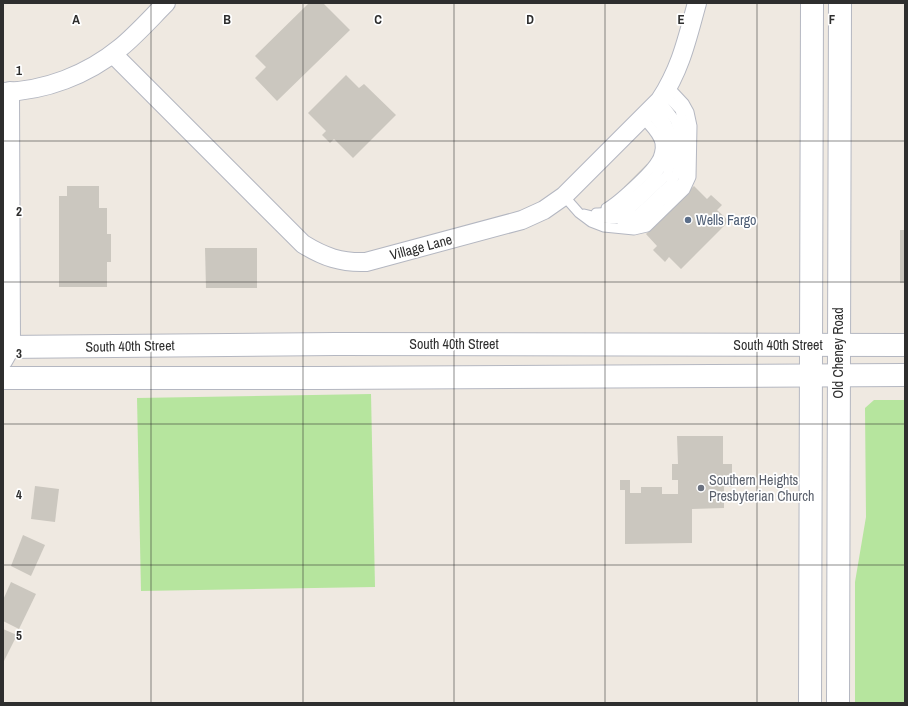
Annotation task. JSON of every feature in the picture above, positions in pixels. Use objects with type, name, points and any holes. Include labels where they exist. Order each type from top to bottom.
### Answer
[{"type":"main road","name":"Old Cheney Road","points":[[810,703],[812,3]]},
{"type":"main road","name":"Old Cheney Road","points":[[838,703],[840,3]]},
{"type":"main road","name":"South 40th Street","points":[[6,352],[336,344],[905,345]]},
{"type":"main road","points":[[3,378],[905,375]]},
{"type":"street","points":[[6,352],[7,92],[64,80],[83,72],[113,54],[166,3]]},
{"type":"street","name":"Village Lane","points":[[113,54],[303,244],[321,255],[335,260],[366,262],[522,220],[544,210],[564,196],[656,102],[680,64],[697,3]]},
{"type":"lane","points":[[564,196],[579,213],[591,222],[604,228],[641,229],[654,221],[685,190],[691,177],[692,126],[689,112],[684,103],[656,102]]},
{"type":"lane","points":[[579,213],[608,219],[632,217],[638,214],[673,180],[678,163],[679,133],[675,120],[656,102]]},
{"type":"lane","points":[[579,213],[600,214],[626,204],[664,166],[668,149],[656,102]]},
{"type":"green space","points":[[371,394],[375,587],[141,591],[137,398]]},
{"type":"green space","points":[[874,400],[905,400],[905,703],[855,703],[855,582],[866,517],[865,408]]},
{"type":"building","points":[[309,3],[323,3],[350,30],[277,101],[255,78],[266,67],[255,56]]},
{"type":"building","points":[[346,75],[359,88],[364,84],[396,115],[353,158],[334,139],[330,143],[322,135],[326,131],[308,113]]},
{"type":"building","points":[[647,164],[681,198],[694,186],[707,199],[711,195],[722,205],[717,210],[729,221],[681,269],[669,257],[665,262],[653,250],[657,246],[646,234],[658,222],[624,187]]},
{"type":"building","points":[[67,186],[99,186],[99,208],[107,208],[107,234],[111,234],[111,262],[107,262],[107,287],[59,287],[59,196],[67,196]]},
{"type":"building","points":[[900,230],[905,230],[905,283],[900,283]]},
{"type":"building","points":[[205,248],[257,248],[257,288],[206,288]]},
{"type":"building","name":"Southern Heights Presbyterian Church","points":[[677,436],[723,436],[723,464],[732,464],[732,487],[724,487],[724,508],[692,509],[692,543],[625,544],[625,490],[620,490],[620,480],[630,480],[630,493],[641,493],[641,487],[662,487],[662,494],[678,494],[678,480],[672,480],[672,464],[678,464]]},
{"type":"building","points":[[35,486],[59,489],[55,522],[31,519]]},
{"type":"building","points":[[23,535],[45,545],[31,576],[11,566]]},
{"type":"building","points":[[11,582],[36,594],[19,629],[3,621],[3,600]]},
{"type":"building","points":[[3,629],[17,635],[3,663]]},
{"type":"place","name":"Wells Fargo","points":[[688,220]]},
{"type":"place","name":"Southern Heights Presbyterian Church","points":[[701,488]]}]
